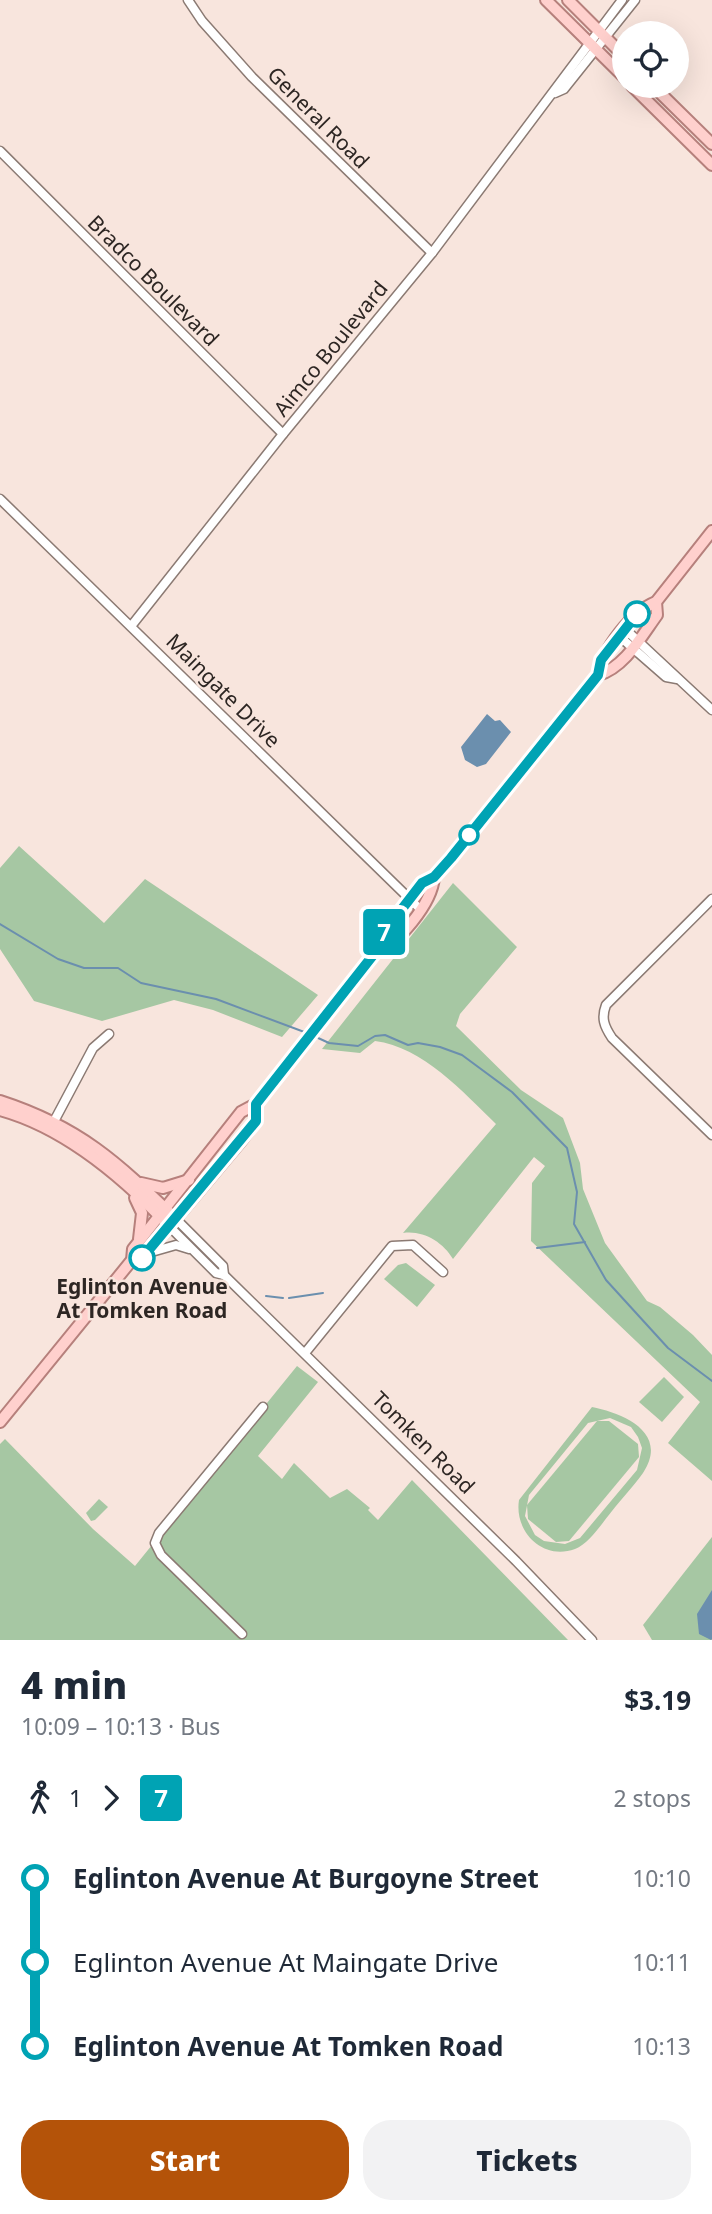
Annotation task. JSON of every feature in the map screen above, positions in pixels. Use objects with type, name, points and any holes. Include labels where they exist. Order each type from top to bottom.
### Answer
[{"type":"main road","points":[[547,0],[612,65]]},
{"type":"main road","points":[[568,0],[612,44]]},
{"type":"main road","points":[[644,98],[712,165]]},
{"type":"main road","points":[[665,98],[712,145]]},
{"type":"main road","points":[[677,131],[687,119]]},
{"type":"main road","points":[[0,1422],[132,1260],[133,1249],[240,1112],[256,1104],[313,1028],[374,954],[378,940],[422,883],[434,877],[598,675],[601,660],[622,633],[643,607],[656,602],[712,531]]},
{"type":"main road","points":[[598,675],[613,671],[635,644],[657,615],[656,602]]},
{"type":"main road","points":[[374,954],[386,949],[420,909],[433,891],[434,877]]},
{"type":"main road","name":"Tomken Road","points":[[0,1101],[52,1125],[135,1186],[173,1223]]},
{"type":"main road","points":[[132,1260],[142,1259],[256,1121],[256,1104]]},
{"type":"main road","name":"Tomken Road","points":[[0,1110],[52,1125]]},
{"type":"main road","points":[[139,1242],[142,1213],[135,1186],[163,1188],[189,1180]]},
{"type":"street","name":"General Road","points":[[188,0],[202,21],[252,77],[432,253]]},
{"type":"street","name":"Aimco Boulevard","points":[[602,34],[621,0]]},
{"type":"street","name":"Aimco Boulevard","points":[[132,625],[283,434],[432,253],[555,93],[564,89],[602,34],[635,0]]},
{"type":"street","name":"Bradco Boulevard","points":[[0,151],[283,434]]},
{"type":"street","name":"Maingate Drive","points":[[1,503],[132,625],[420,909]]},
{"type":"street","points":[[622,633],[666,677],[677,679],[712,710]]},
{"type":"street","points":[[712,899],[606,1005],[604,1027],[712,1135]]},
{"type":"street","points":[[52,1125],[93,1048],[109,1034]]},
{"type":"street","name":"Tomken Road","points":[[173,1223],[191,1250],[216,1273],[224,1275],[305,1353],[592,1640]]},
{"type":"street","name":"Tomken Road","points":[[173,1223],[223,1266],[224,1275]]},
{"type":"street","points":[[145,1254],[176,1245],[191,1250]]},
{"type":"street","points":[[305,1353],[392,1246],[413,1245],[443,1272]]},
{"type":"street","points":[[242,1634],[160,1555],[155,1543],[159,1532],[263,1406]]},
{"type":"green space","points":[[19,846],[104,923],[145,879],[318,995],[282,1037],[213,1010],[174,1000],[102,1021],[34,1001],[0,949],[0,868]]},
{"type":"green space","points":[[453,883],[517,947],[460,1014],[456,1026],[521,1090],[563,1118],[580,1163],[583,1189],[605,1243],[647,1301],[660,1307],[712,1355],[712,1481],[668,1443],[700,1402],[531,1241],[532,1183],[545,1166],[534,1157],[453,1259],[444,1247],[432,1238],[418,1233],[403,1233],[496,1124],[441,1073],[410,1052],[375,1041],[360,1053],[322,1049]]},
{"type":"green space","points":[[406,1263],[435,1285],[417,1307],[384,1279],[398,1265]]},
{"type":"green space","points":[[297,1366],[318,1382],[258,1456],[282,1479],[294,1463],[330,1498],[347,1489],[370,1508],[368,1510],[378,1520],[412,1480],[568,1640],[0,1640],[0,1444],[5,1439],[93,1529],[135,1566]]},
{"type":"green space","points":[[664,1377],[684,1397],[662,1422],[639,1402]]},
{"type":"green space","points":[[592,1407],[628,1420],[647,1436],[651,1446],[650,1459],[643,1473],[595,1532],[575,1549],[552,1551],[533,1541],[521,1522],[519,1500]],"holes":[[[610,1418],[631,1427],[642,1448],[637,1470],[580,1538],[565,1544],[544,1541],[535,1535],[525,1516],[529,1495],[588,1423]]]},
{"type":"green space","points":[[597,1421],[609,1421],[638,1444],[639,1457],[569,1541],[556,1542],[528,1519],[527,1505]]},
{"type":"green space","points":[[99,1499],[108,1507],[91,1521],[86,1513]]},
{"type":"green space","points":[[712,1537],[712,1640],[652,1640],[643,1625]]},
{"type":"water","points":[[487,714],[495,721],[500,720],[511,732],[486,764],[477,767],[465,760],[461,747]]},
{"type":"water","points":[[712,1590],[711,1640],[699,1634],[697,1614]]},
{"type":"waterway","points":[[0,924],[58,959],[84,968],[118,968],[141,983],[216,999],[307,1033]]},
{"type":"waterway","points":[[316,1037],[329,1043],[358,1046],[375,1036],[385,1035],[408,1045],[418,1043],[440,1047],[462,1055],[512,1092],[567,1148],[577,1192],[574,1224],[606,1280],[668,1348],[712,1381]]},
{"type":"waterway","points":[[537,1248],[585,1242]]},
{"type":"waterway","points":[[289,1298],[323,1293]]},
{"type":"waterway","points":[[266,1296],[283,1298]]},
{"type":"bus line","name":"7","points":[[142,1258],[184,1211],[256,1121],[256,1104],[313,1028],[374,954],[378,940],[388,926],[422,883],[434,877],[451,858],[598,675],[601,660],[637,614]]},
{"type":"place","name":"Eglinton Avenue At Tomken Road","points":[[142,1258]]}]
